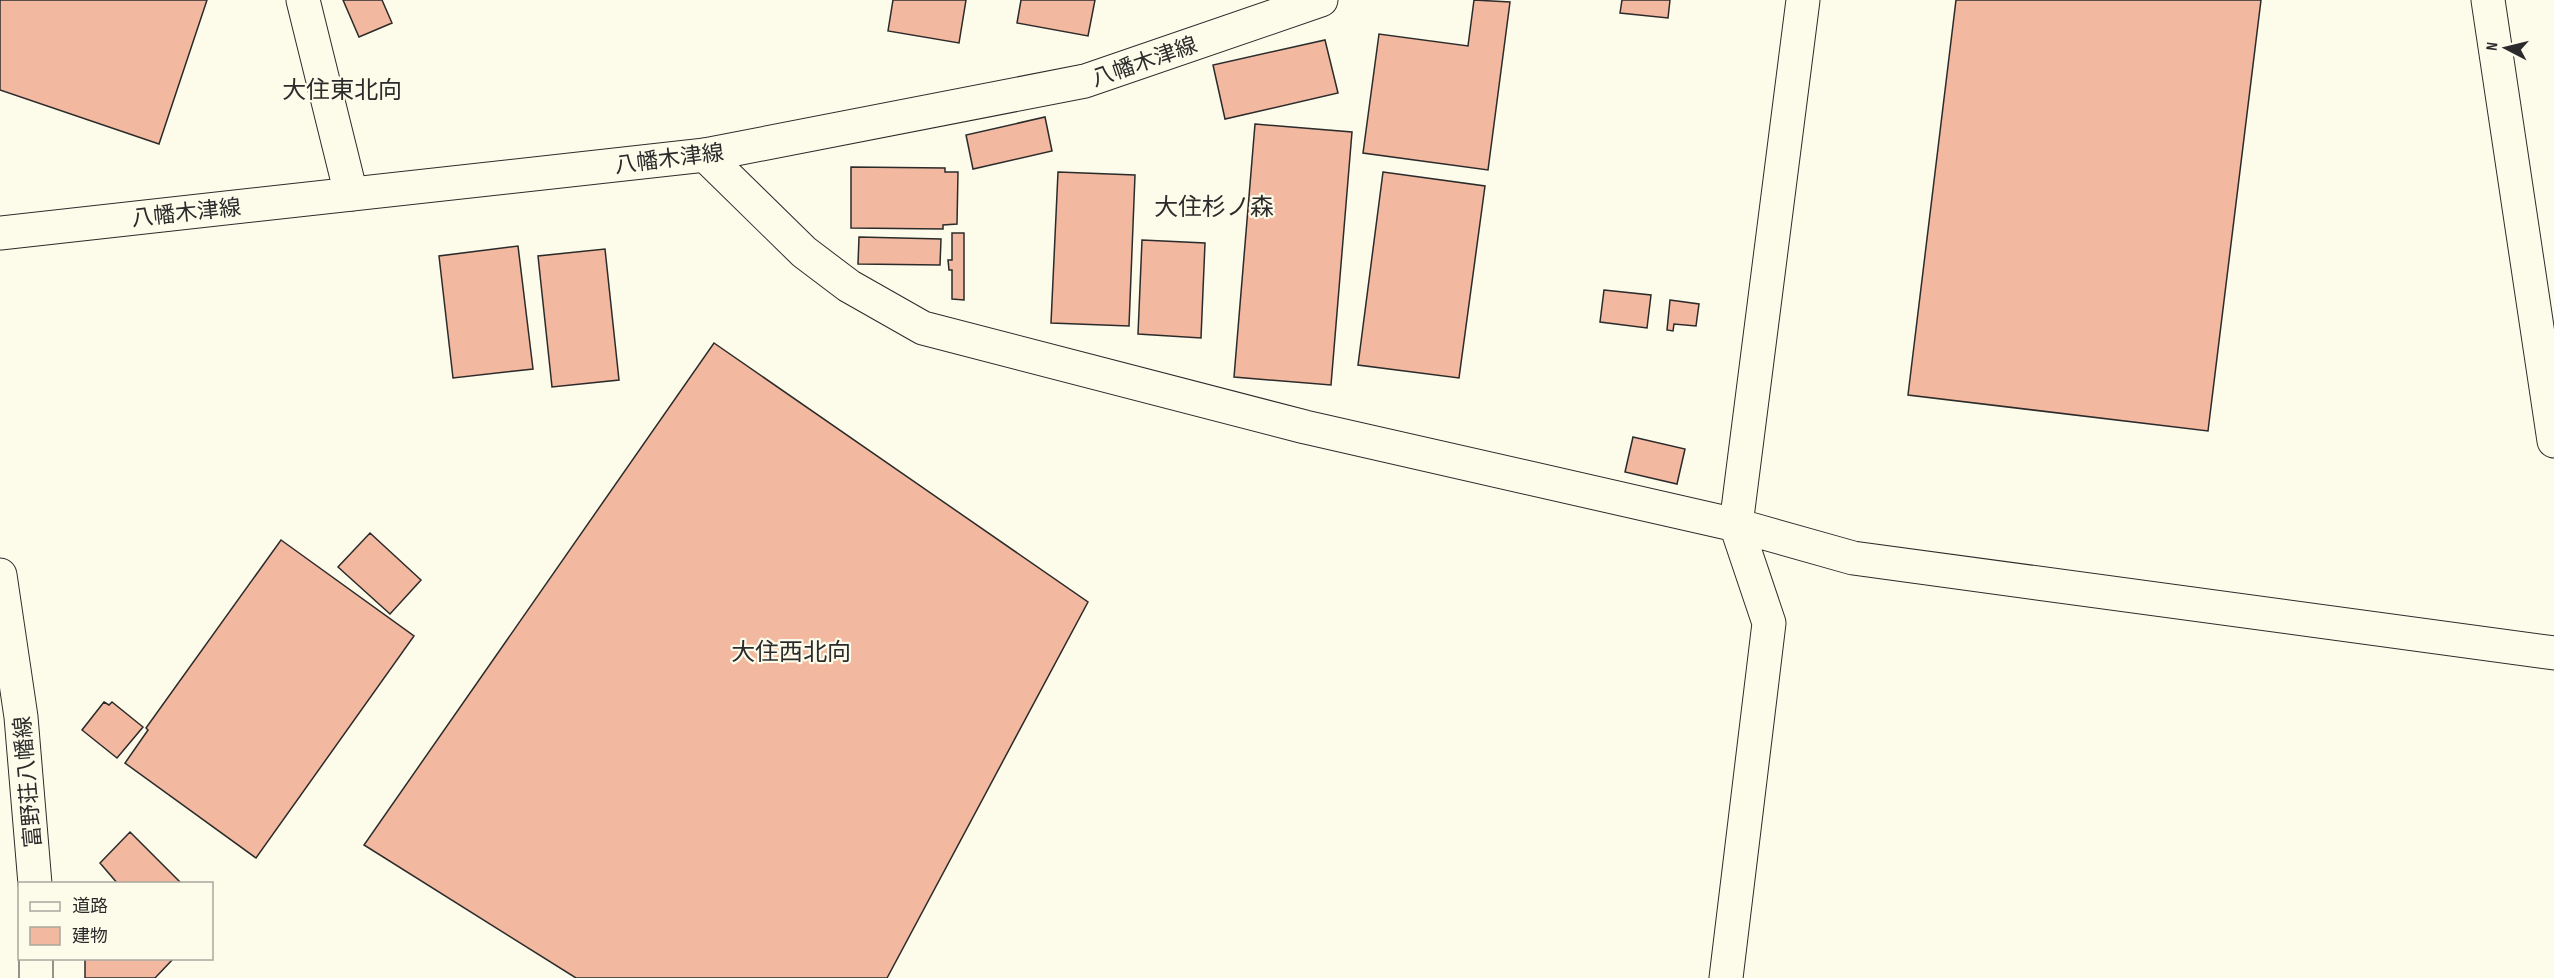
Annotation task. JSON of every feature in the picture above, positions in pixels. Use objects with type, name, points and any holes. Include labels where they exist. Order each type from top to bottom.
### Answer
[{"type":"street","points":[[303,0],[351,194]]},
{"type":"street","name":"八幡木津線","points":[[0,233],[705,155],[1085,81],[1321,0]]},
{"type":"street","points":[[1726,978],[1768,623],[1736,525],[1803,0]]},
{"type":"street","points":[[2488,0],[2554,441]]},
{"type":"street","points":[[705,155],[804,252],[849,286],[923,328],[1305,428],[1736,525],[1852,558],[2554,653]]},
{"type":"street","name":"富野荘八幡線","points":[[0,574],[21,717],[35,882]]},
{"type":"street","points":[[36,960],[36,978]]},
{"type":"building","points":[[0,0],[207,0],[159,144],[0,90]]},
{"type":"building","points":[[343,0],[382,0],[392,23],[359,37]]},
{"type":"building","points":[[893,0],[966,0],[959,43],[888,31]]},
{"type":"building","points":[[1021,0],[1095,0],[1088,36],[1017,23]]},
{"type":"building","points":[[1474,0],[1510,2],[1488,170],[1363,153],[1379,34],[1468,46]]},
{"type":"building","points":[[1622,0],[1670,0],[1668,18],[1620,13]]},
{"type":"building","points":[[1956,0],[2261,0],[2208,431],[1908,395]]},
{"type":"building","points":[[1325,40],[1338,93],[1225,119],[1213,65]]},
{"type":"building","points":[[1045,117],[1052,151],[973,169],[966,135]]},
{"type":"building","points":[[1255,124],[1352,132],[1331,385],[1234,377]]},
{"type":"building","points":[[851,167],[945,168],[945,172],[958,172],[957,224],[943,225],[943,229],[851,228]]},
{"type":"building","points":[[1058,172],[1135,175],[1129,326],[1051,323]]},
{"type":"building","points":[[1383,172],[1485,186],[1459,378],[1358,365]]},
{"type":"building","points":[[952,233],[964,233],[964,300],[952,299],[952,270],[949,270],[948,260],[952,260]]},
{"type":"building","points":[[859,237],[941,239],[940,265],[858,264]]},
{"type":"building","points":[[1142,240],[1205,243],[1201,338],[1138,334]]},
{"type":"building","points":[[518,246],[533,369],[453,378],[439,256]]},
{"type":"building","points":[[605,249],[619,380],[552,387],[538,256]]},
{"type":"building","points":[[1604,290],[1651,295],[1647,328],[1600,322]]},
{"type":"building","points":[[1670,300],[1699,304],[1696,326],[1674,324],[1673,331],[1667,330]]},
{"type":"building","points":[[714,343],[1088,602],[887,978],[576,978],[364,845]]},
{"type":"building","points":[[1633,437],[1685,449],[1677,484],[1625,472]]},
{"type":"building","points":[[370,533],[421,580],[390,614],[338,567]]},
{"type":"building","points":[[281,540],[414,636],[256,858],[125,763],[148,730],[146,728]]},
{"type":"building","points":[[104,702],[109,705],[112,702],[143,727],[117,758],[82,730]]},
{"type":"building","points":[[130,832],[180,882],[116,882],[100,863]]},
{"type":"building","points":[[85,960],[172,960],[155,978],[85,978]]},
{"type":"district","name":"大住東北向","points":[[342,90]]},
{"type":"district","name":"大住杉ノ森","points":[[1214,207]]},
{"type":"district","name":"大住西北向","points":[[791,652]]}]
